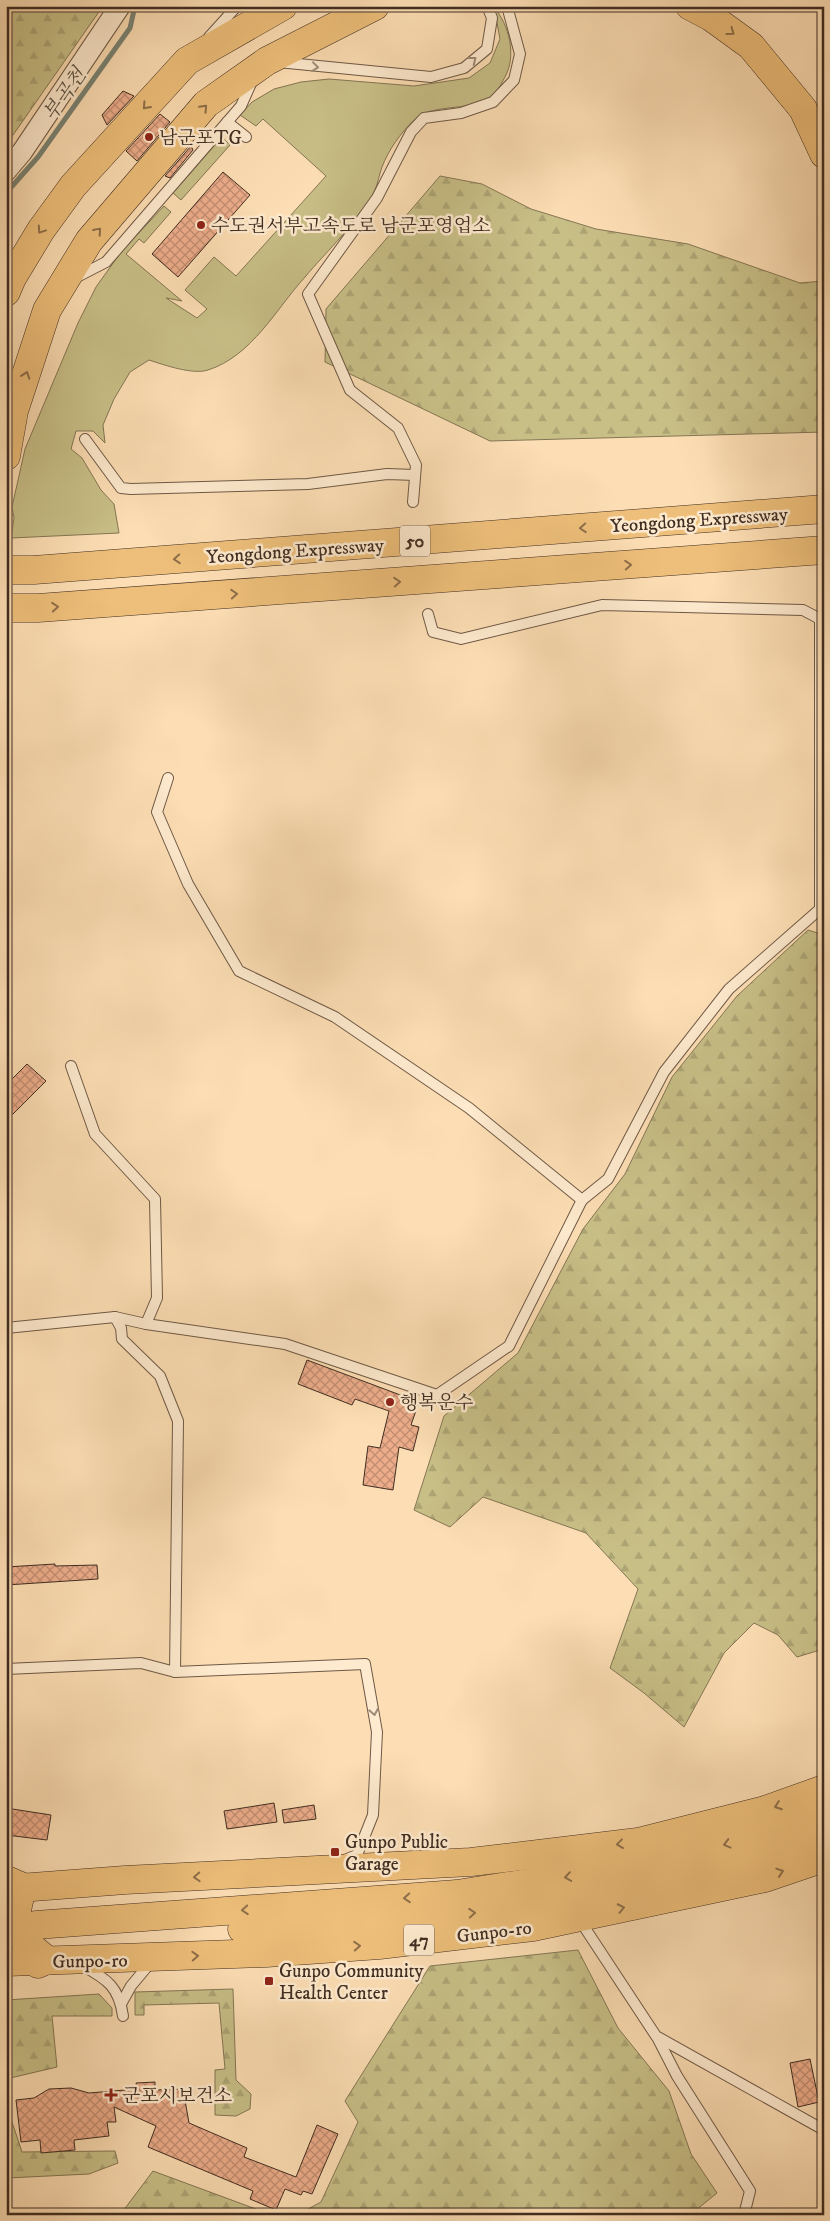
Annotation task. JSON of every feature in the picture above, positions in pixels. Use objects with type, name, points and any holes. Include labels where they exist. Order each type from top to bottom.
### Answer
[{"type":"main road","points":[[6,292],[12,278],[41,230],[73,186],[188,61],[283,6]]},
{"type":"main road","points":[[6,456],[14,411],[47,310],[89,241],[206,104],[263,64],[375,6]]},
{"type":"main road","points":[[690,6],[712,17],[751,46],[803,109],[824,154]]},
{"type":"main road","name":"Yeongdong Expressway","points":[[6,570],[34,570],[824,510]]},
{"type":"main road","name":"Yeongdong Expressway","points":[[6,608],[38,608],[824,550]]},
{"type":"main road","points":[[41,1942],[28,1945],[17,1928],[12,1885],[315,1872],[471,1862],[638,1842],[765,1810],[824,1789]]},
{"type":"main road","name":"Gunpo-ro","points":[[6,1962],[41,1942],[457,1894],[650,1864],[779,1831],[824,1815]]},
{"type":"main road","name":"Gunpo-ro","points":[[41,1942],[483,1913],[618,1890],[740,1862],[824,1836]]},
{"type":"main road","name":"Gunpo-ro","points":[[41,1942],[74,1960],[266,1953],[379,1945],[533,1927],[765,1878],[824,1858]]},
{"type":"main road","points":[[6,1977],[41,1942]]},
{"type":"street","points":[[6,171],[22,152],[120,6]]},
{"type":"lane","points":[[188,61],[237,6]]},
{"type":"lane","points":[[63,284],[106,262],[241,106],[263,64],[431,77],[464,68],[487,49],[492,18],[487,6]]},
{"type":"lane","points":[[413,502],[416,465],[398,428],[350,390],[308,294],[377,198],[411,132],[424,118],[461,113],[493,102],[514,80],[520,54],[507,6]]},
{"type":"lane","points":[[227,122],[246,137]]},
{"type":"lane","points":[[85,439],[121,488],[308,484],[387,474],[415,475]]},
{"type":"lane","points":[[6,1328],[115,1316],[146,1324],[285,1344],[437,1395],[509,1346],[582,1200],[608,1179],[664,1072],[729,989],[820,909],[820,619],[803,610],[602,605],[461,639],[433,632],[428,614]]},
{"type":"lane","points":[[168,778],[157,812],[188,884],[239,971],[335,1017],[469,1108],[582,1200]]},
{"type":"lane","points":[[71,1066],[95,1134],[154,1199],[157,1298],[146,1324]]},
{"type":"lane","points":[[115,1316],[121,1328],[122,1339],[160,1376],[178,1421],[175,1672]]},
{"type":"lane","points":[[6,1669],[141,1663],[175,1672],[365,1664],[377,1732],[373,1815],[357,1856],[315,1872]]},
{"type":"lane","points":[[578,1917],[656,2036],[677,2076],[750,2191],[744,2215]]},
{"type":"lane","points":[[121,2004],[131,1986],[156,1958]]},
{"type":"lane","points":[[74,1960],[102,1976],[113,1986],[121,2004],[123,2016]]},
{"type":"lane","points":[[656,2036],[824,2130]]},
{"type":"green space","points":[[17,6],[103,6],[6,145],[6,18]]},
{"type":"green space","points":[[494,7],[504,22],[511,50],[509,68],[498,90],[487,99],[477,103],[432,111],[422,114],[414,120],[400,136],[385,160],[377,186],[360,214],[250,343],[224,363],[208,370],[178,369],[149,360],[130,372],[114,399],[103,425],[105,443],[93,431],[76,431],[71,449],[82,458],[101,490],[114,504],[119,533],[11,538],[14,518],[12,507],[25,449],[78,323],[96,287],[121,252],[164,206],[171,212],[144,243],[139,239],[126,254],[182,301],[166,298],[197,318],[207,309],[185,290],[214,257],[236,276],[326,176],[263,119],[256,126],[240,115],[252,102],[274,89],[301,82],[329,79],[414,86],[469,78],[490,63],[500,39]]},
{"type":"green space","points":[[222,137],[230,145],[181,200],[173,193]]},
{"type":"green space","points":[[440,176],[482,184],[531,209],[596,229],[688,244],[800,283],[824,281],[824,432],[490,441],[325,362],[326,309]]},
{"type":"green space","points":[[808,930],[824,935],[824,1657],[820,1650],[797,1657],[778,1635],[754,1623],[724,1653],[684,1727],[644,1693],[610,1668],[638,1589],[586,1533],[483,1497],[450,1527],[414,1510],[444,1416],[518,1353],[583,1229],[625,1174],[672,1077],[737,996]]},
{"type":"green space","points":[[578,1950],[618,2028],[669,2091],[691,2154],[717,2193],[690,2215],[297,2215],[321,2202],[358,2122],[345,2101],[430,1966]]},
{"type":"green space","points":[[233,1989],[236,2080],[251,2094],[250,2109],[236,2116],[215,2115],[215,2070],[225,2069],[219,2003],[144,2005],[144,2015],[135,2015],[135,1992]]},
{"type":"green space","points":[[99,1994],[112,2008],[112,2016],[52,2016],[57,2067],[6,2079],[6,2000]]},
{"type":"green space","points":[[6,2104],[22,2152],[115,2151],[118,2163],[89,2174],[7,2178]]},
{"type":"green space","points":[[153,2171],[272,2215],[120,2215]]},
{"type":"building","points":[[123,91],[134,96],[107,125],[102,115]]},
{"type":"building","points":[[160,114],[170,122],[137,161],[126,151]]},
{"type":"building","points":[[191,146],[193,150],[170,178],[165,176]]},
{"type":"building","name":"수도권서부고속도로 남군포영업소","points":[[223,172],[250,195],[178,277],[152,254]]},
{"type":"building","points":[[27,1064],[46,1081],[6,1121],[6,1085]]},
{"type":"building","points":[[307,1360],[419,1402],[411,1425],[419,1427],[413,1451],[399,1447],[393,1490],[363,1485],[368,1446],[380,1448],[389,1411],[355,1399],[352,1405],[298,1384]]},
{"type":"building","points":[[55,1564],[55,1566],[97,1565],[98,1579],[6,1585],[6,1567]]},
{"type":"building","points":[[274,1803],[277,1822],[227,1829],[224,1811]]},
{"type":"building","points":[[314,1805],[316,1819],[284,1823],[282,1810]]},
{"type":"building","points":[[6,1808],[51,1815],[47,1840],[6,1835]]},
{"type":"building","points":[[810,2059],[819,2102],[798,2107],[790,2063]]},
{"type":"building","points":[[155,2082],[155,2090],[183,2089],[189,2123],[247,2148],[244,2157],[296,2177],[317,2125],[338,2134],[312,2194],[303,2191],[301,2195],[285,2189],[276,2210],[250,2199],[253,2191],[148,2147],[156,2126],[114,2107],[116,2122],[107,2122],[109,2136],[74,2140],[75,2150],[41,2153],[40,2140],[21,2142],[16,2100],[34,2098],[49,2089],[71,2088],[89,2093],[137,2089],[136,2083]]},
{"type":"waterway","name":"부곡천","points":[[6,193],[38,157],[130,28],[135,6]]},
{"type":"place","name":"남군포TG","points":[[149,137]]},
{"type":"place","name":"수도권서부고속도로 남군포영업소","points":[[201,225]]},
{"type":"place","name":"행복운수","points":[[390,1402]]},
{"type":"place","name":"Gunpo Public Garage","points":[[335,1852]]},
{"type":"place","name":"Gunpo Community Health Center","points":[[269,1981]]},
{"type":"place","name":"군포시보건소","points":[[111,2095]]}]
